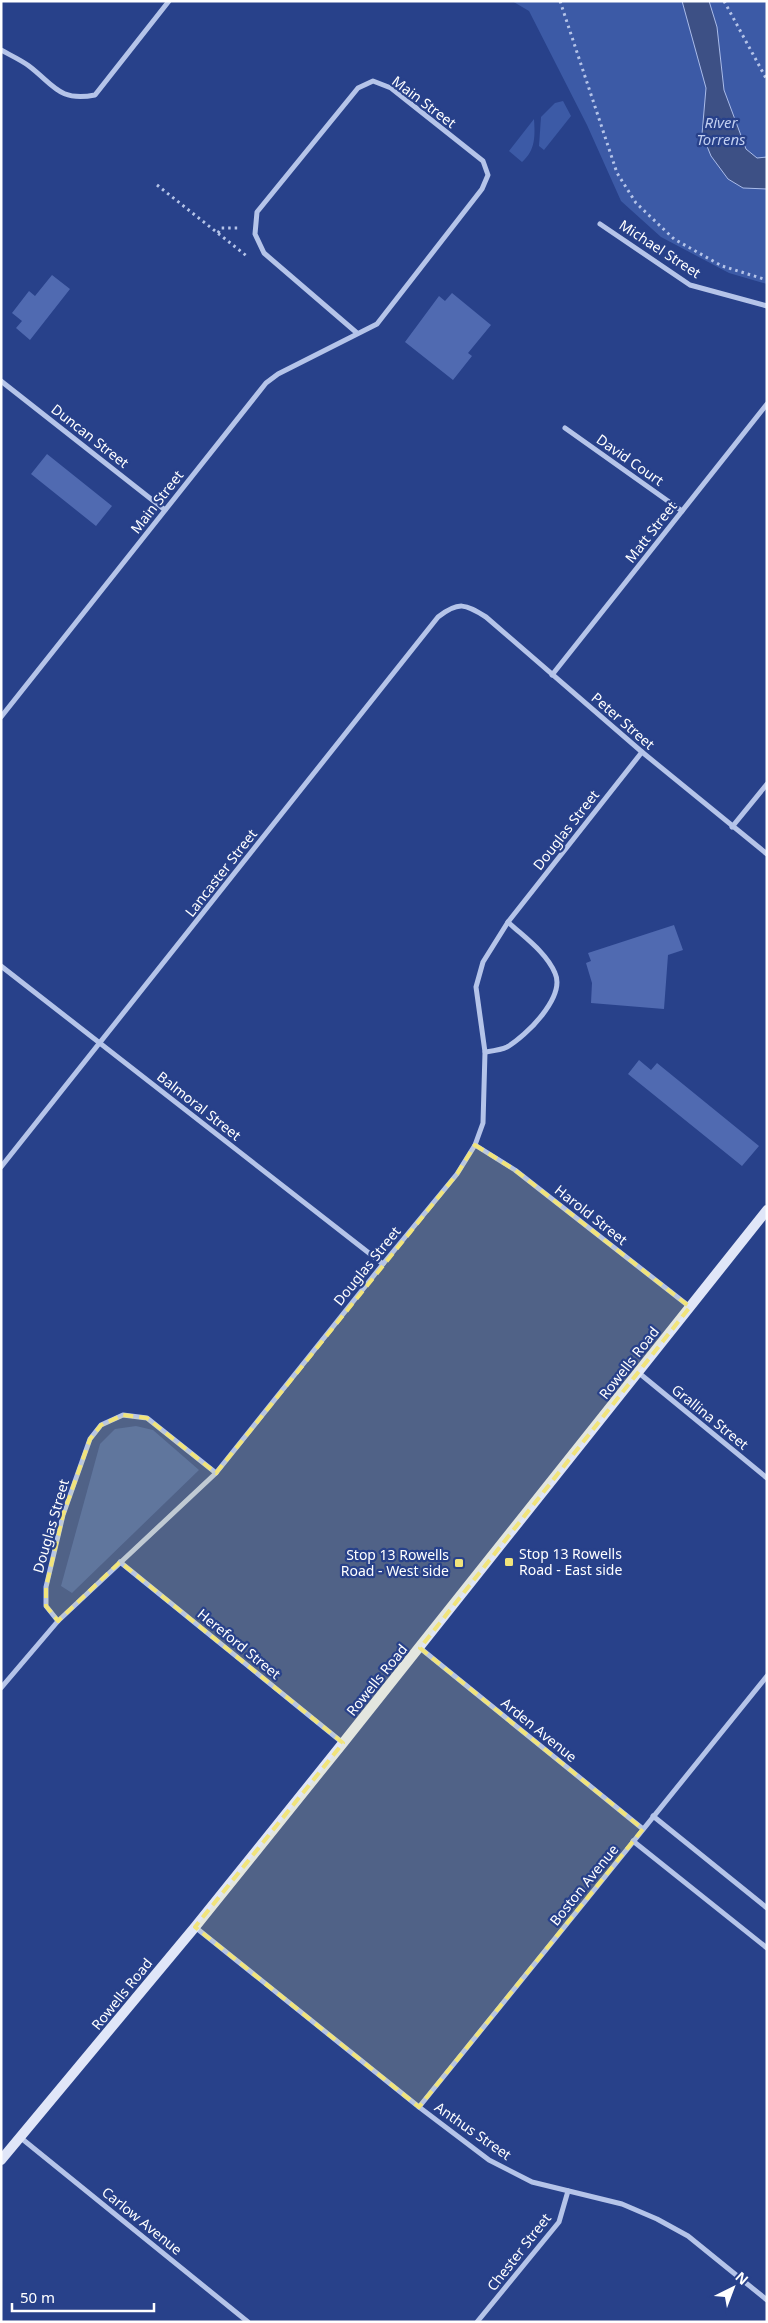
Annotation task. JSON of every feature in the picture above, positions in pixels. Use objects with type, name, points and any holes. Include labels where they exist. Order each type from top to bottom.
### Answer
[{"type":"main road","name":"Rowells Road","points":[[1,2160],[344,1744],[767,1210]]},
{"type":"street","points":[[1,50],[28,65],[59,92],[79,98],[95,95],[169,1]]},
{"type":"street","name":"Main Street","points":[[1,717],[266,383],[278,374],[378,324],[482,189],[488,175],[483,161],[391,88],[373,81],[358,88],[257,212],[255,234],[264,253],[357,333]]},
{"type":"street","name":"Michael Street","points":[[600,224],[690,285],[767,306]]},
{"type":"street","name":"Duncan Street","points":[[1,381],[165,510]]},
{"type":"street","name":"Matt Street","points":[[552,675],[767,404]]},
{"type":"street","name":"David Court","points":[[564,428],[682,511]]},
{"type":"street","name":"Peter Street","points":[[466,605],[486,617],[642,752],[767,854]]},
{"type":"street","name":"Lancaster Street","points":[[1,1167],[438,617],[451,607],[466,605]]},
{"type":"street","name":"Douglas Street","points":[[1,1688],[58,1621],[216,1473],[457,1174],[475,1145],[483,1123],[484,1052],[476,987],[483,962],[508,922],[642,752]]},
{"type":"street","points":[[732,827],[767,784]]},
{"type":"street","points":[[484,1052],[505,1048],[518,1040],[543,1015],[555,994],[556,974],[548,962],[508,922]]},
{"type":"street","name":"Balmoral Street","points":[[1,966],[383,1264]]},
{"type":"street","name":"Harold Street","points":[[475,1145],[515,1170],[690,1307]]},
{"type":"street","name":"Grallina Street","points":[[639,1373],[767,1478]]},
{"type":"street","name":"Douglas Street","points":[[58,1621],[46,1606],[46,1586],[63,1515],[90,1439],[101,1425],[123,1415],[147,1418],[216,1473]]},
{"type":"street","name":"Hereford Street","points":[[120,1562],[344,1744]]},
{"type":"street","name":"Arden Avenue","points":[[420,1648],[643,1829]]},
{"type":"street","name":"Boston Avenue","points":[[418,2108],[767,1676]]},
{"type":"street","points":[[653,1816],[767,1908]]},
{"type":"street","points":[[633,1841],[767,1948]]},
{"type":"street","name":"Anthus Street","points":[[195,1927],[418,2108],[489,2160],[532,2182],[622,2204],[657,2219],[688,2236],[767,2300]]},
{"type":"street","name":"Carlow Avenue","points":[[21,2138],[248,2322]]},
{"type":"street","name":"Chester Street","points":[[477,2322],[559,2222],[568,2192]]},
{"type":"path","points":[[560,1],[617,173],[636,203],[674,239],[722,266],[767,280]]},
{"type":"path","points":[[724,1],[767,80]]},
{"type":"path","points":[[157,185],[248,257]]},
{"type":"path","points":[[218,233],[221,228],[239,228]]},
{"type":"highlighted area","points":[[475,1145],[515,1170],[690,1307],[420,1648],[643,1829],[419,2107],[195,1927],[343,1743],[120,1562],[58,1621],[46,1606],[46,1587],[63,1515],[90,1439],[101,1425],[123,1415],[147,1418],[216,1473],[457,1174]]},
{"type":"shaded area","points":[[512,1],[767,1],[767,284],[729,273],[661,237],[621,201],[587,125],[529,11]]},
{"type":"shaded area","points":[[563,101],[571,116],[544,150],[539,146],[541,117],[555,103]]},
{"type":"shaded area","points":[[534,119],[532,147],[522,162],[509,151]]},
{"type":"shaded area","points":[[136,1426],[153,1430],[199,1470],[72,1593],[61,1586],[100,1444],[115,1429]]},
{"type":"water","name":"River Torrens","points":[[682,1],[709,1],[717,27],[724,90],[746,149],[757,158],[767,157],[767,189],[743,188],[728,179],[711,156],[702,134],[706,88]]},
{"type":"building","points":[[52,275],[70,289],[30,340],[16,328],[22,321],[12,313],[29,291],[35,296]]},
{"type":"building","points":[[452,293],[491,325],[468,353],[472,356],[453,380],[405,342],[439,296],[445,301]]},
{"type":"building","points":[[47,454],[112,506],[96,526],[31,474]]},
{"type":"building","points":[[674,925],[683,950],[668,955],[664,1009],[591,1003],[592,983],[586,963],[591,961],[588,953]]},
{"type":"building","points":[[639,1060],[651,1070],[657,1063],[759,1146],[742,1166],[628,1074]]},
{"type":"place","name":"Stop 13 Rowells Road - East side","points":[[509,1562]]},
{"type":"place","name":"Stop 13 Rowells Road - West side","points":[[459,1563]]}]
